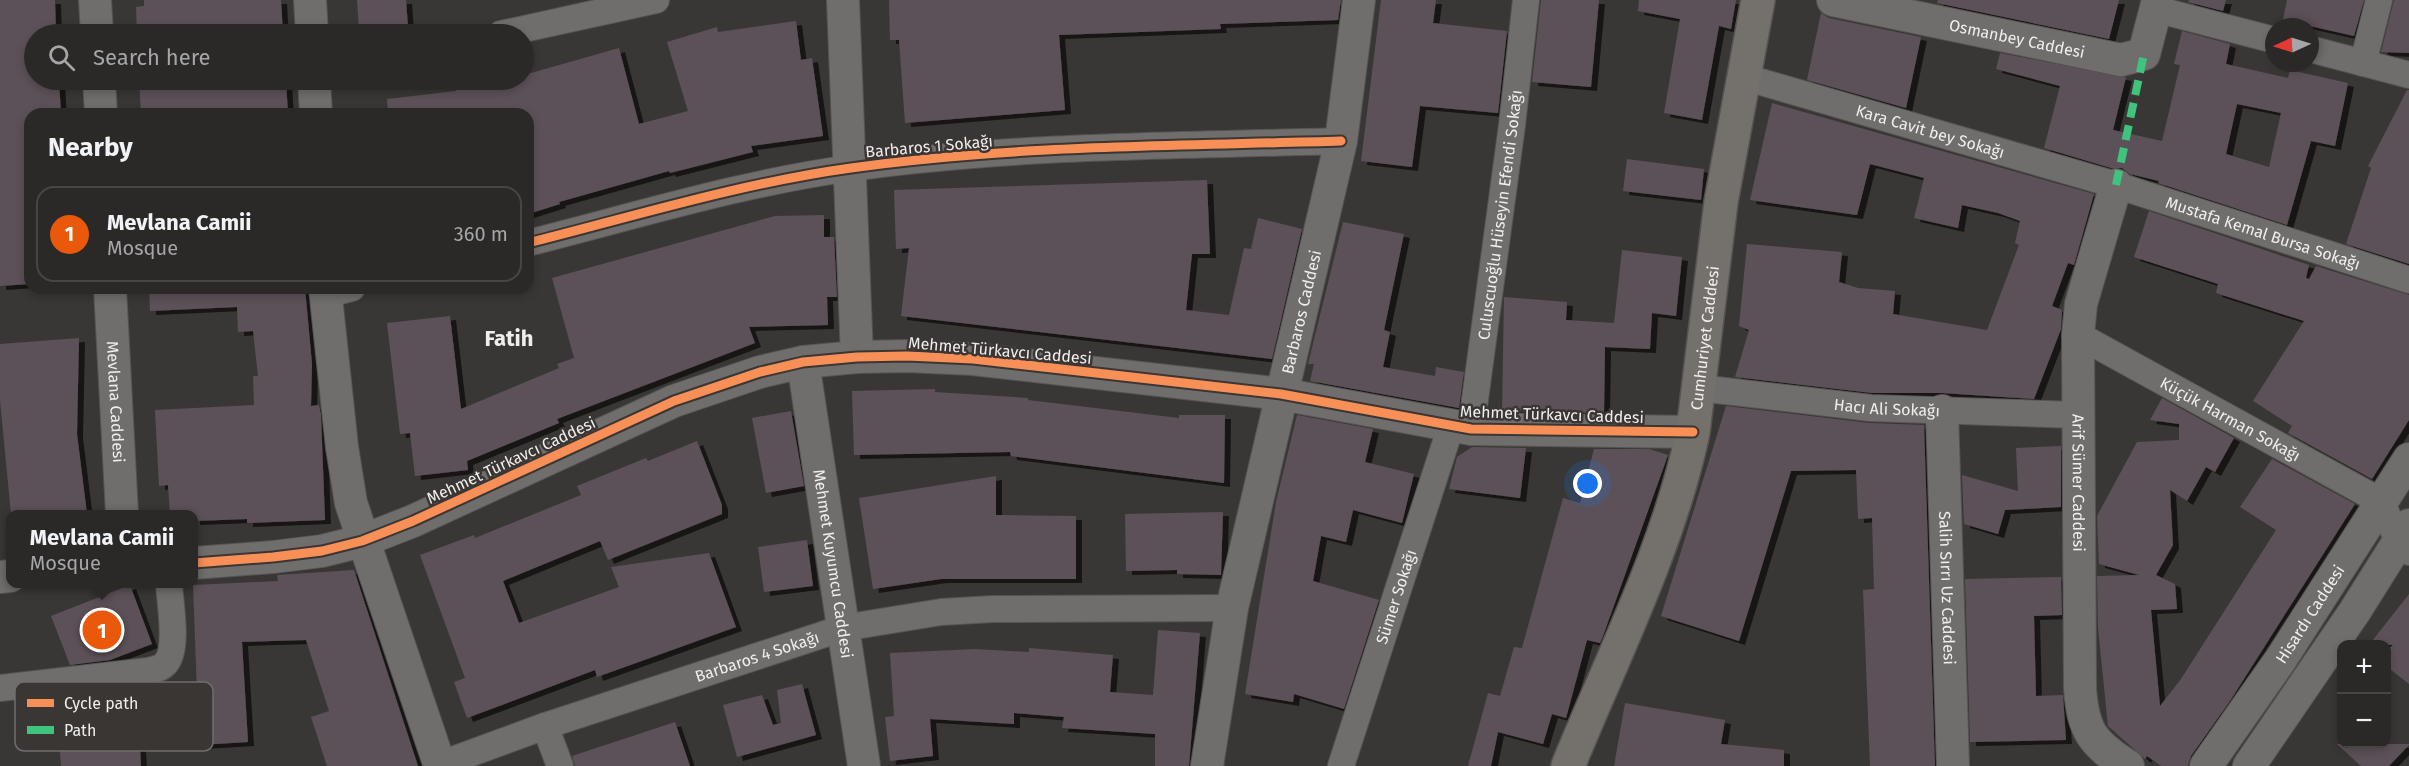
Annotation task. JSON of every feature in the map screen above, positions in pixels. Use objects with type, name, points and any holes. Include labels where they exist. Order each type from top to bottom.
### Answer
[{"type":"main road","name":"Cumhuriyet Caddesi","points":[[1568,766],[1651,562],[1685,469],[1694,432],[1720,213],[1758,0]]},
{"type":"street","points":[[95,0],[96,24]]},
{"type":"street","points":[[310,0],[311,24]]},
{"type":"street","points":[[534,27],[656,0]]},
{"type":"street","points":[[843,0],[857,357]]},
{"type":"street","name":"Barbaros Caddesi","points":[[1207,766],[1232,608],[1341,141],[1359,0]]},
{"type":"street","name":"Culuscuoğlu Hüseyin Efendi Sokağı","points":[[1461,427],[1512,125],[1526,0]]},
{"type":"street","name":"Osmanbey Caddesi","points":[[1833,0],[2121,60],[2144,54],[2157,5]]},
{"type":"street","points":[[2363,63],[2379,0]]},
{"type":"street","points":[[2157,5],[2265,37]]},
{"type":"street","points":[[2319,51],[2409,75]]},
{"type":"street","name":"Kara Cavit bey Sokağı","points":[[1744,77],[2116,185]]},
{"type":"street","points":[[100,90],[101,108]]},
{"type":"street","points":[[315,90],[316,108]]},
{"type":"street","name":"Barbaros 1 Sokağı","points":[[534,241],[761,184],[851,168],[1070,150],[1341,141]]},
{"type":"street","name":"Mustafa Kemal Bursa Sokağı","points":[[2116,185],[2409,280]]},
{"type":"street","name":"Arif Sümer Caddesi","points":[[2116,185],[2081,304],[2078,335],[2077,415],[2082,714],[2094,741],[2128,766]]},
{"type":"street","name":"Mevlana Caddesi","points":[[110,294],[122,510]]},
{"type":"street","points":[[334,294],[342,447],[351,503],[362,541],[440,765]]},
{"type":"street","name":"Küçük Harman Sokağı","points":[[2078,335],[2382,502]]},
{"type":"street","name":"Mehmet Türkavcı Caddesi","points":[[198,563],[273,557],[362,541],[413,521],[674,401],[760,372],[803,362],[857,357],[907,356],[973,359],[1281,394],[1461,427],[1694,432]]},
{"type":"street","name":"Mehmet Kuyumcu Caddesi","points":[[803,362],[864,766]]},
{"type":"street","name":"Hacı Ali Sokağı","points":[[1699,388],[1871,408],[2077,415]]},
{"type":"street","name":"Salih Sırrı Uz Caddesi","points":[[1942,411],[1953,766]]},
{"type":"street","name":"Sümer Sokağı","points":[[1341,766],[1461,427]]},
{"type":"street","name":"Hisardı Caddesi","points":[[2205,766],[2281,659],[2409,459]]},
{"type":"street","points":[[2249,766],[2405,540],[2382,502]]},
{"type":"street","points":[[52,682],[148,671],[164,667],[171,657],[173,644],[170,588]]},
{"type":"street","name":"Barbaros 4 Sokağı","points":[[440,765],[545,726],[843,628],[941,612],[993,609],[1232,608]]},
{"type":"street","points":[[0,688],[15,686]]},
{"type":"street","points":[[545,726],[560,766]]},
{"type":"building","points":[[0,0],[55,0],[56,24],[24,24],[24,90],[60,90],[61,108],[24,108],[24,284],[0,286]]},
{"type":"building","points":[[144,0],[281,0],[282,24],[137,24],[136,7],[144,6]]},
{"type":"building","points":[[357,0],[406,0],[408,24],[359,24]]},
{"type":"building","points":[[889,0],[1341,0],[1338,20],[1220,24],[1221,29],[1059,35],[1065,110],[905,123],[899,40],[890,40]]},
{"type":"building","points":[[1381,0],[1436,0],[1433,23],[1507,31],[1498,113],[1420,106],[1412,167],[1361,161]]},
{"type":"building","points":[[1541,0],[1599,0],[1591,87],[1532,82]]},
{"type":"building","points":[[1639,0],[1736,0],[1731,29],[1719,26],[1702,120],[1664,113],[1680,19],[1638,11]]},
{"type":"building","points":[[1938,0],[2119,0],[2109,39],[1937,3]]},
{"type":"building","points":[[2189,0],[2226,0],[2223,11],[2188,2]]},
{"type":"building","points":[[2287,0],[2364,0],[2354,36],[2319,28],[2319,18],[2283,18]]},
{"type":"building","points":[[2394,0],[2409,0],[2409,53],[2381,52]]},
{"type":"building","points":[[1821,13],[1829,18],[1921,37],[1906,108],[1807,80]]},
{"type":"building","points":[[796,21],[801,60],[812,58],[823,136],[751,146],[753,152],[670,173],[669,171],[559,202],[560,204],[534,212],[534,108],[388,108],[387,99],[456,90],[534,90],[534,72],[619,48],[639,124],[688,111],[667,42],[717,27],[718,32]]},
{"type":"building","points":[[2182,31],[2230,44],[2226,64],[2288,78],[2290,72],[2299,72],[2348,83],[2335,146],[2311,141],[2287,225],[2158,183],[2159,181],[2130,174],[2122,168],[2111,168],[2044,148],[2060,86],[1996,69],[2000,53],[2126,77],[2113,130],[2162,141],[2180,65],[2174,64]],"holes":[[[2237,104],[2281,113],[2269,167],[2226,154]]]},
{"type":"building","points":[[140,90],[287,90],[288,108],[141,108]]},
{"type":"building","points":[[2409,90],[2409,264],[2346,244],[2371,168],[2368,166]]},
{"type":"building","points":[[1772,103],[2094,194],[2074,265],[2068,263],[2052,306],[2062,310],[2061,329],[2034,399],[1942,393],[1872,393],[1735,377],[1749,330],[1739,326],[1747,244],[1842,252],[1839,282],[1858,288],[1895,291],[1893,314],[1987,330],[2019,245],[2015,243],[2020,221],[1998,213],[1962,205],[1958,228],[1914,218],[1924,178],[1870,164],[1857,215],[1750,200]]},
{"type":"building","points":[[1627,159],[1704,169],[1701,200],[1623,191]]},
{"type":"building","points":[[1207,180],[1210,254],[1192,254],[1186,310],[1229,315],[1244,248],[1251,249],[1258,218],[1302,229],[1272,359],[901,316],[909,248],[896,249],[894,190]]},
{"type":"building","points":[[2149,211],[2309,265],[2306,278],[2309,279],[2316,266],[2409,295],[2409,420],[2372,479],[2288,433],[2292,426],[2253,401],[2304,321],[2216,293],[2218,284],[2134,257]]},
{"type":"building","points":[[824,215],[824,237],[834,237],[837,297],[827,297],[828,325],[749,327],[755,343],[557,419],[559,423],[467,461],[468,470],[415,476],[410,433],[400,434],[387,323],[450,316],[461,409],[559,368],[557,364],[574,358],[552,278],[775,216]]},
{"type":"building","points":[[1343,222],[1404,234],[1384,330],[1390,332],[1383,367],[1435,376],[1436,367],[1464,372],[1459,408],[1310,381],[1314,364],[1308,364]]},
{"type":"building","points":[[1622,250],[1682,257],[1676,316],[1652,313],[1650,349],[1605,347],[1604,413],[1502,411],[1504,297],[1567,302],[1566,320],[1614,323]]},
{"type":"building","points":[[149,294],[306,294],[312,364],[311,406],[319,405],[321,415],[325,520],[247,523],[247,519],[198,521],[198,510],[170,510],[168,485],[159,486],[155,410],[254,405],[253,376],[258,376],[253,331],[238,332],[237,307],[150,311]]},
{"type":"building","points":[[79,338],[77,434],[86,510],[11,510],[0,400],[0,344]]},
{"type":"building","points":[[935,389],[935,392],[1028,398],[1028,400],[1179,418],[1179,415],[1225,415],[1224,483],[1011,456],[1010,452],[854,455],[852,391]]},
{"type":"building","points":[[2162,398],[2234,438],[2215,472],[2206,467],[2187,501],[2170,490],[2173,545],[2156,575],[2175,584],[2177,609],[2151,610],[2160,706],[2181,679],[2276,530],[2240,507],[2272,459],[2355,504],[2230,701],[2191,756],[2188,766],[2161,766],[2147,756],[2145,759],[2108,726],[2098,628],[2097,576],[2139,575],[2099,564],[2097,516],[2137,442],[2179,440],[2179,424],[2150,420]]},
{"type":"building","points":[[1726,406],[1869,423],[1924,425],[1935,766],[1870,766],[1863,590],[1874,589],[1872,518],[1858,519],[1856,470],[1791,471],[1739,641],[1661,616]]},
{"type":"building","points":[[791,411],[804,486],[766,493],[752,418]]},
{"type":"building","points":[[1297,415],[1373,429],[1365,462],[1414,474],[1402,523],[1353,510],[1346,542],[1321,536],[1313,581],[1379,600],[1344,709],[1294,694],[1293,702],[1245,694],[1276,502]]},
{"type":"building","points":[[697,441],[722,505],[722,514],[608,560],[600,541],[503,581],[519,623],[619,587],[611,567],[709,553],[736,627],[597,677],[595,670],[467,718],[454,682],[465,678],[420,555],[474,535],[475,538],[581,495],[577,486],[646,458],[648,461]]},
{"type":"building","points":[[2061,446],[2061,507],[2005,510],[1998,534],[1964,524],[1962,475],[2018,491],[2016,448]]},
{"type":"building","points":[[1472,447],[1526,448],[1520,498],[1449,489],[1457,457]]},
{"type":"building","points":[[1594,449],[1649,449],[1668,455],[1603,636],[1600,643],[1587,640],[1566,718],[1552,714],[1543,744],[1498,732],[1491,766],[1468,766],[1488,693],[1500,696],[1514,647],[1522,648],[1563,498],[1580,503]]},
{"type":"building","points":[[996,476],[996,515],[1076,516],[1076,579],[941,579],[873,589],[859,498]]},
{"type":"building","points":[[1223,512],[1221,575],[1177,574],[1177,570],[1126,571],[1125,514]]},
{"type":"building","points":[[807,540],[813,586],[764,592],[758,547]]},
{"type":"building","points":[[354,570],[418,766],[327,766],[311,717],[329,711],[306,640],[242,642],[248,742],[213,744],[213,682],[197,682],[193,588],[198,588],[198,585],[278,581],[277,575]]},
{"type":"building","points":[[2061,577],[2062,615],[2034,616],[2036,696],[2063,695],[2066,740],[1970,742],[1965,579]]},
{"type":"building","points":[[122,588],[131,588],[152,644],[110,660],[70,665],[51,616]]},
{"type":"building","points":[[2409,594],[2409,684],[2391,670],[2391,647],[2393,645],[2391,645],[2391,640],[2373,640]]},
{"type":"building","points":[[1158,630],[1200,633],[1189,766],[1155,766],[1155,734],[1062,728],[1064,717],[1014,713],[1014,724],[930,719],[933,756],[890,761],[885,717],[894,716],[890,653],[975,649],[1029,652],[1029,648],[1113,655],[1110,692],[1153,695]]},
{"type":"building","points":[[802,684],[816,735],[737,757],[723,705],[762,695],[773,725],[781,723],[777,690]]},
{"type":"building","points":[[1625,703],[1725,720],[1721,744],[1784,750],[1784,766],[1614,766]]},
{"type":"building","points":[[675,722],[690,766],[575,766],[572,756]]},
{"type":"building","points":[[2391,744],[2409,744],[2389,766],[2361,766],[2341,748],[2391,748]]},
{"type":"building","points":[[60,751],[140,751],[141,766],[61,766]]},
{"type":"marked path","points":[[2116,185],[2144,54]]},
{"type":"cycle path","points":[[534,241],[770,182],[912,160],[1034,151],[1341,141]]},
{"type":"cycle path","points":[[198,563],[322,551],[362,541],[413,521],[674,401],[760,372],[803,362],[857,357],[907,356],[973,359],[1281,394],[1471,429],[1693,432]]},
{"type":"place","name":"Mevlana Camii","points":[[102,630]]},
{"type":"district","name":"Fatih","points":[[509,338]]}]
